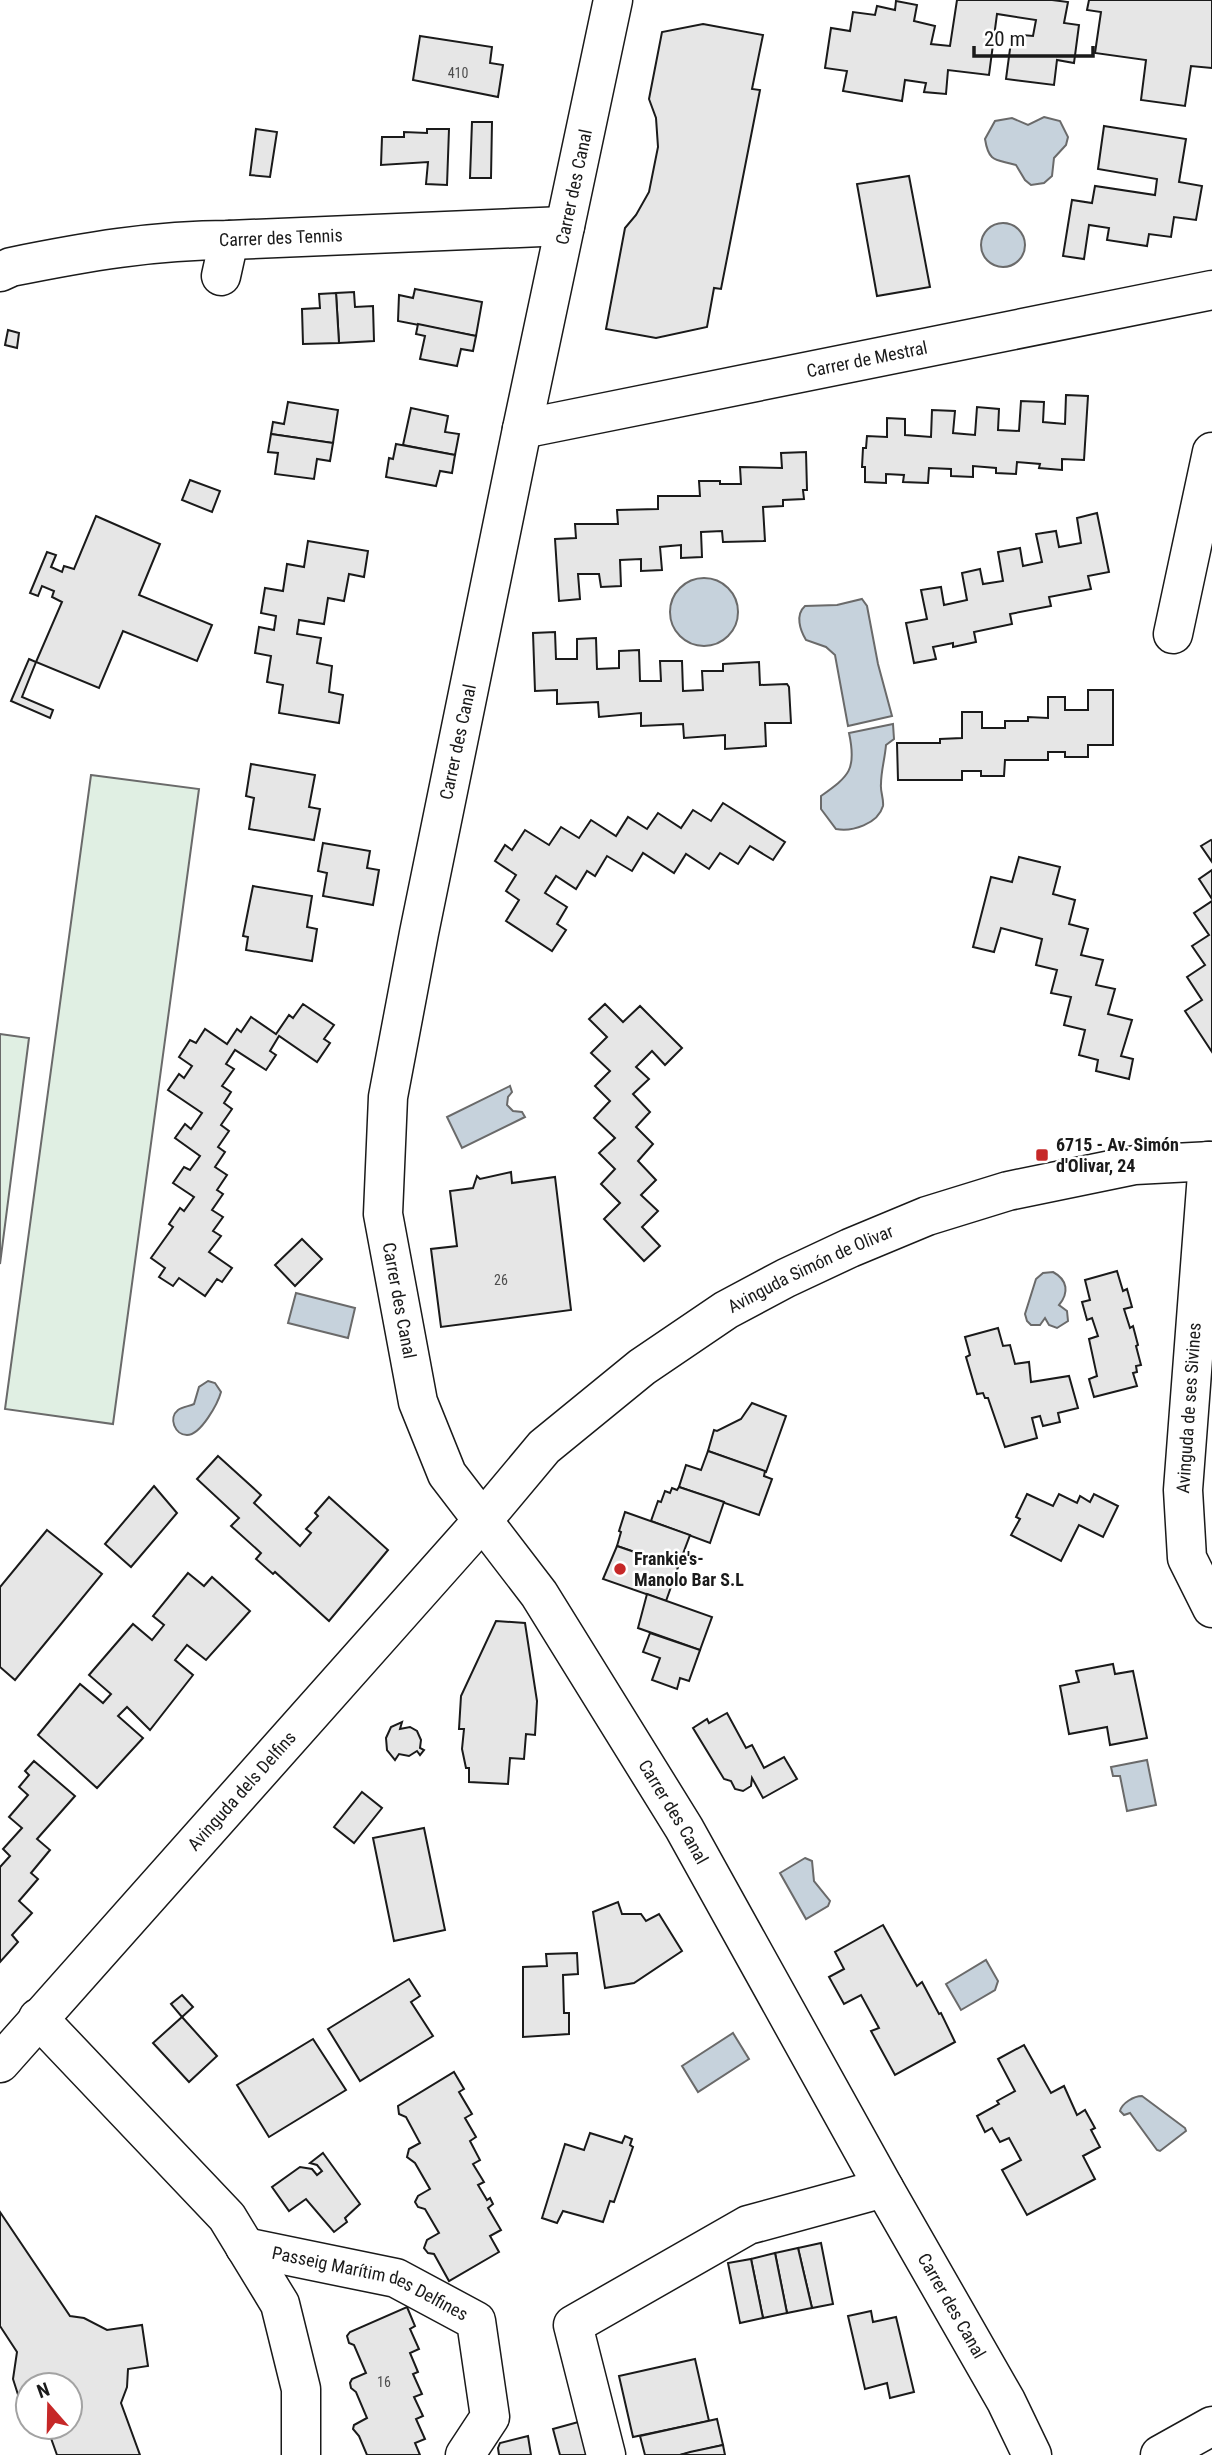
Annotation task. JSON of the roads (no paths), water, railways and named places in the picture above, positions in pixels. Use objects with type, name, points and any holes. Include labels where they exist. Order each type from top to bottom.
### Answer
[{"type":"street","name":"Carrer des Canal","points":[[614,0],[522,429],[388,1097],[383,1214],[418,1402],[447,1474],[539,1594],[684,1828],[1006,2401],[1032,2455]]},
{"type":"street","name":"Carrer des Tennis","points":[[0,272],[11,267],[90,250],[181,240],[225,258],[565,226]]},
{"type":"street","name":"Carrer de Mestral","points":[[522,429],[1212,289]]},
{"type":"street","points":[[1173,634],[1212,452]]},
{"type":"street","name":"Avinguda Simón de Olivar","points":[[483,1520],[544,1447],[642,1367],[726,1310],[786,1278],[927,1216],[1008,1191],[1135,1165],[1210,1161]]},
{"type":"street","name":"Avinguda de ses Sivines","points":[[1210,1161],[1183,1490],[1187,1558],[1212,1608]]},
{"type":"street","name":"Avinguda dels Delfins","points":[[0,2063],[483,1520]]},
{"type":"street","name":"Passeig Marítim des Delfines","points":[[38,2018],[227,2217],[280,2304],[301,2389],[301,2455]]},
{"type":"street","points":[[606,2455],[573,2325],[748,2225],[884,2188]]},
{"type":"street","name":"Passeig Marítim des Delfines","points":[[245,2246],[396,2278],[476,2320],[490,2417],[465,2455]]},
{"type":"street","points":[[1160,2455],[1212,2426]]},
{"type":"place","name":"6715 - Av. Simón d'Olivar, 24","points":[[1042,1155]]},
{"type":"place","name":"Frankie's- Manolo Bar S.L","points":[[620,1569]]}]
